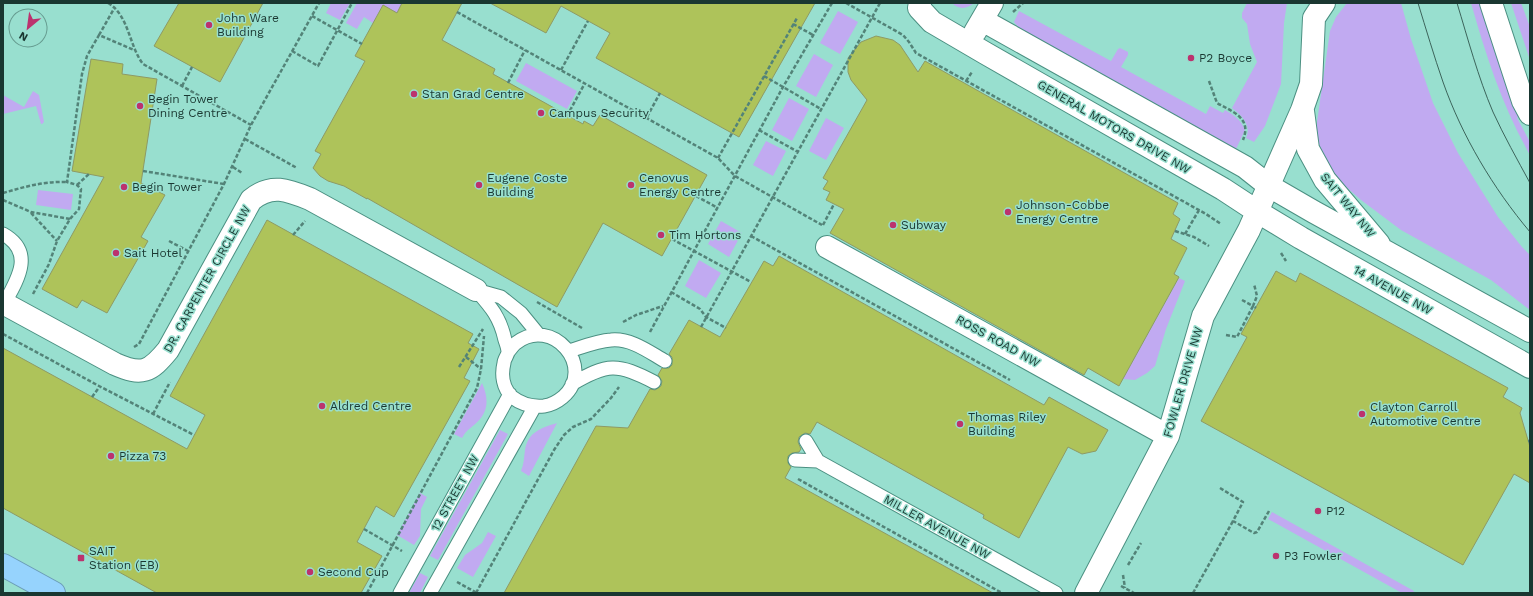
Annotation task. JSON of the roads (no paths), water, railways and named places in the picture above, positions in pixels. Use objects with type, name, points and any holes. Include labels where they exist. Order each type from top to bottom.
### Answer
[{"type":"highway","points":[[3,565],[54,593]]},
{"type":"street","name":"GENERAL MOTORS DRIVE NW","points":[[920,3],[920,8],[932,22],[1223,189],[1258,212]]},
{"type":"street","name":"SAIT WAY NW","points":[[1258,212],[1302,110],[1311,84],[1314,18],[1324,3]]},
{"type":"street","points":[[1491,3],[1523,101],[1530,114]]},
{"type":"street","points":[[969,44],[987,12],[1246,167],[1269,186],[1530,331]]},
{"type":"street","name":"SAIT WAY NW","points":[[1302,110],[1308,149],[1325,180],[1386,252]]},
{"type":"street","name":"DR. CARPENTER CIRCLE NW","points":[[4,303],[115,364],[135,371],[146,370],[157,364],[168,350],[251,200],[258,194],[269,190],[284,190],[310,200],[476,290]]},
{"type":"street","name":"14 AVENUE NW","points":[[1258,212],[1301,238],[1530,367]]},
{"type":"street","name":"FOWLER DRIVE NW","points":[[1086,593],[1168,436],[1203,316],[1258,212]]},
{"type":"street","name":"ROSS ROAD NW","points":[[827,237],[1168,436]]},
{"type":"lane","points":[[3,234],[11,238],[20,249],[22,261],[20,272],[4,303]]},
{"type":"lane","points":[[476,290],[501,298],[521,313],[539,335]]},
{"type":"lane","points":[[476,290],[492,308],[502,325],[508,352]]},
{"type":"lane","points":[[539,335],[551,337],[561,343],[569,351],[573,362],[574,373],[572,384],[566,394],[558,402],[547,406],[524,404],[510,394],[504,385],[503,363],[508,352],[516,343],[527,337],[539,335]]},
{"type":"lane","points":[[569,351],[600,342],[619,340],[630,343],[665,362]]},
{"type":"lane","points":[[572,384],[588,374],[602,368],[613,367],[636,372],[654,382]]},
{"type":"lane","name":"12 STREET NW","points":[[400,593],[510,394]]},
{"type":"lane","points":[[430,593],[535,406]]},
{"type":"lane","points":[[806,441],[818,461]]},
{"type":"lane","name":"MILLER AVENUE NW","points":[[794,460],[818,461],[1056,593]]},
{"type":"tram line","points":[[1418,3],[1443,82],[1459,122],[1469,142],[1503,198],[1530,232]]},
{"type":"tram line","points":[[1457,3],[1493,112],[1530,183]]},
{"type":"place","name":"John Ware Building","points":[[209,25]]},
{"type":"place","name":"P2 Boyce","points":[[1191,58]]},
{"type":"place","name":"Stan Grad Centre","points":[[414,94]]},
{"type":"place","name":"Begin Tower Dining Centre","points":[[140,106]]},
{"type":"place","name":"Campus Security","points":[[541,113]]},
{"type":"place","name":"Eugene Coste Building","points":[[479,185]]},
{"type":"place","name":"Cenovus Energy Centre","points":[[631,185]]},
{"type":"place","name":"Begin Tower","points":[[124,187]]},
{"type":"place","name":"Johnson-Cobbe Energy Centre","points":[[1008,212]]},
{"type":"place","name":"Subway","points":[[893,225]]},
{"type":"place","name":"Tim Hortons","points":[[661,235]]},
{"type":"place","name":"Sait Hotel","points":[[116,253]]},
{"type":"place","name":"Aldred Centre","points":[[322,406]]},
{"type":"place","name":"Clayton Carroll Automotive Centre","points":[[1362,414]]},
{"type":"place","name":"Thomas Riley Building","points":[[960,424]]},
{"type":"place","name":"Pizza 73","points":[[111,456]]},
{"type":"place","name":"P12","points":[[1318,511]]},
{"type":"place","name":"P3 Fowler","points":[[1276,556]]},
{"type":"place","name":"SAIT Station (EB)","points":[[81,558]]},
{"type":"place","name":"Second Cup","points":[[310,572]]}]
